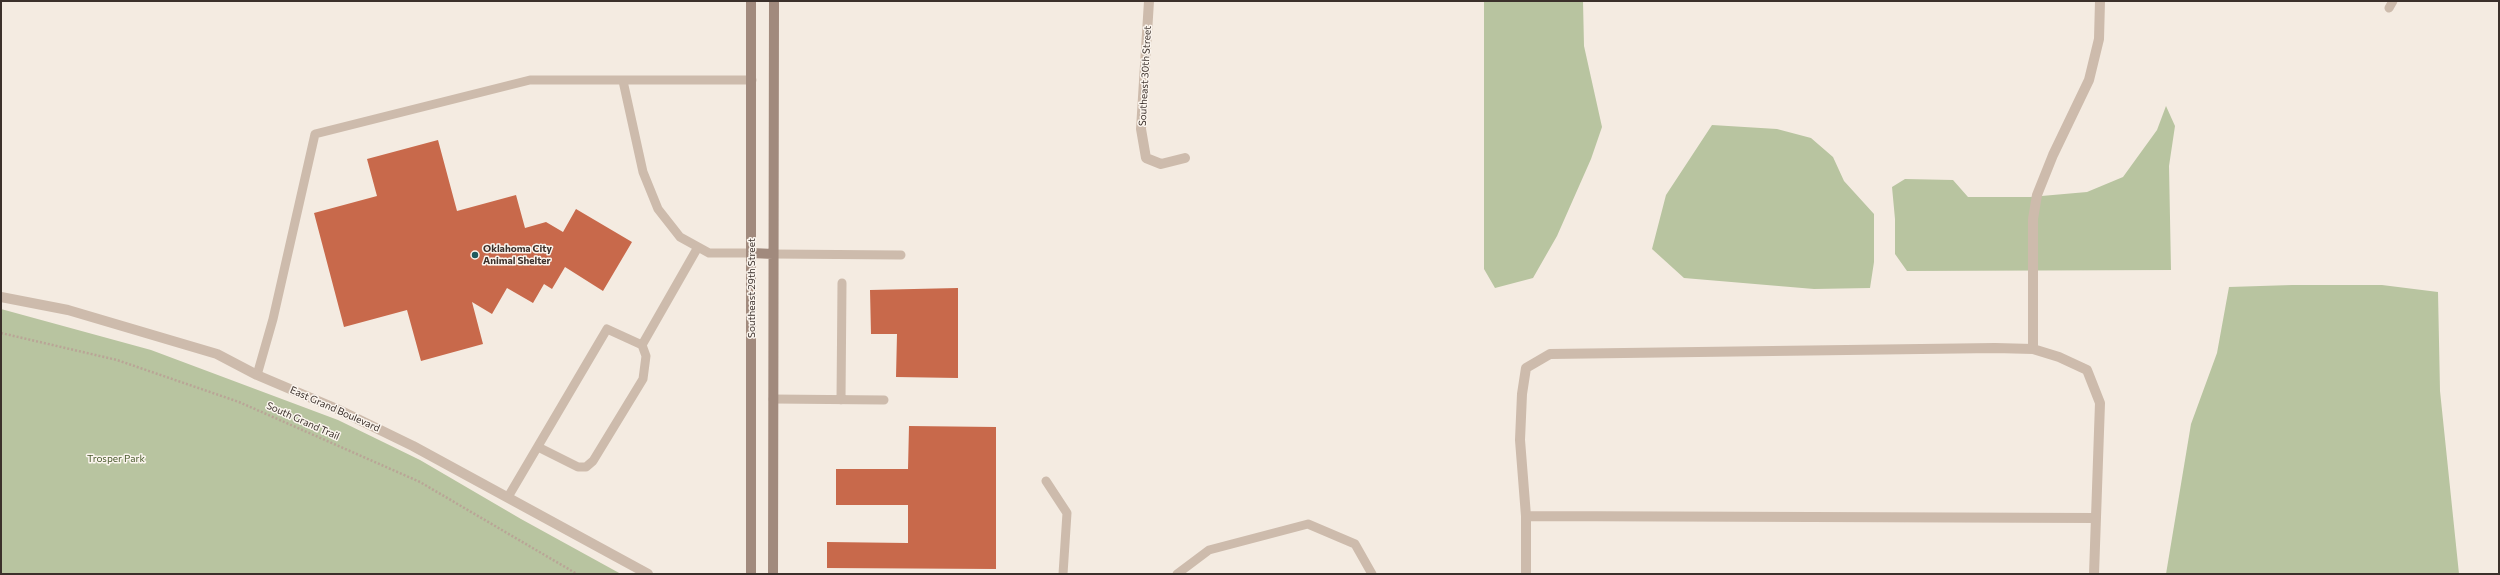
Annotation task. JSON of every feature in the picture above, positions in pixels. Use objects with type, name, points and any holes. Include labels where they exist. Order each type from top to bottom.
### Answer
[{"type":"main road","name":"Southeast 29th Street","points":[[751,1],[751,574]]},
{"type":"main road","points":[[772,574],[774,1]]},
{"type":"main road","points":[[752,253],[774,254]]},
{"type":"street","name":"Southeast 30th Street","points":[[1149,1],[1142,129],[1146,158],[1161,164],[1185,158]]},
{"type":"street","points":[[2033,349],[2033,219],[2037,195],[2053,155],[2090,80],[2099,39],[2100,1]]},
{"type":"street","name":"East Grand Boulevard","points":[[1,297],[68,310],[217,354],[257,375],[337,408],[406,442],[648,574]]},
{"type":"street","points":[[1526,574],[1526,516],[1520,440],[1522,394],[1526,368],[1550,354],[1995,348],[2033,349],[2059,356],[2087,370],[2100,403],[2094,574]]},
{"type":"street","points":[[1526,516],[2096,518]]},
{"type":"lane","points":[[257,375],[273,319],[314,134],[530,80],[752,80]]},
{"type":"lane","points":[[623,81],[643,172],[658,209],[680,237],[709,253],[752,253]]},
{"type":"lane","points":[[642,346],[698,247]]},
{"type":"lane","points":[[774,254],[902,255]]},
{"type":"lane","points":[[841,400],[842,283]]},
{"type":"lane","points":[[508,497],[607,329],[642,346],[646,356],[643,379],[593,461],[586,467],[578,467],[538,447]]},
{"type":"lane","points":[[773,399],[884,400]]},
{"type":"lane","points":[[1046,481],[1067,512],[1063,574]]},
{"type":"lane","points":[[1177,574],[1209,550],[1308,524],[1355,544],[1372,574]]},
{"type":"path","name":"South Grand Trail","points":[[1,333],[117,360],[239,402],[420,482],[577,574]]},
{"type":"green space","points":[[1484,1],[1583,1],[1584,46],[1602,127],[1591,159],[1557,236],[1533,278],[1495,288],[1484,269]]},
{"type":"green space","points":[[2166,106],[2175,126],[2169,166],[2171,270],[1907,271],[1895,254],[1895,219],[1892,187],[1905,179],[1953,180],[1968,197],[2030,197],[2087,192],[2123,177],[2157,130]]},
{"type":"green space","points":[[1712,125],[1777,129],[1811,138],[1833,157],[1844,181],[1874,214],[1874,262],[1870,288],[1814,289],[1684,278],[1652,249],[1666,195]]},
{"type":"green space","points":[[2382,285],[2438,292],[2440,391],[2459,574],[2166,574],[2191,424],[2217,353],[2229,287]]},
{"type":"green space","name":"Trosper Park","points":[[1,309],[151,350],[338,420],[420,460],[521,519],[621,574],[1,574]]},
{"type":"building","name":"Oklahoma City Animal Shelter","points":[[438,140],[457,211],[516,195],[525,228],[546,222],[563,232],[576,209],[632,242],[603,291],[565,267],[552,289],[544,284],[533,303],[507,288],[492,314],[472,302],[483,344],[421,361],[407,310],[344,327],[314,213],[377,196],[367,159]]},
{"type":"building","points":[[958,288],[958,378],[896,377],[897,334],[871,334],[870,290]]},
{"type":"building","points":[[909,426],[996,427],[996,569],[827,568],[827,542],[908,543],[908,505],[836,505],[836,469],[908,469]]},
{"type":"place","name":"Oklahoma City Animal Shelter","points":[[475,255]]}]
